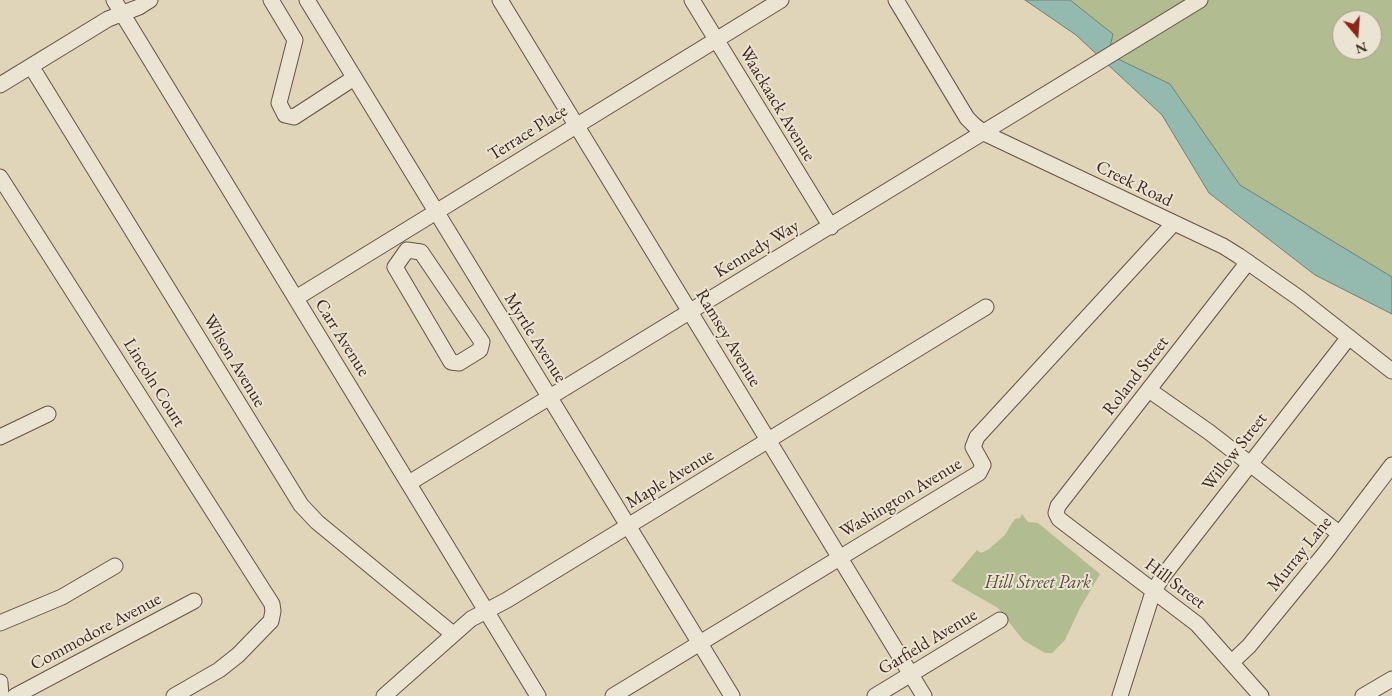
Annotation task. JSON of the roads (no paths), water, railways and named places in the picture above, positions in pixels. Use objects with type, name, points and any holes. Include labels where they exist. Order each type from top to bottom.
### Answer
[{"type":"street","name":"Carr Avenue","points":[[114,0],[538,696]]},
{"type":"street","points":[[0,85],[108,19],[139,7],[150,0]]},
{"type":"street","points":[[271,0],[295,40],[279,103],[285,115],[294,116],[354,78]]},
{"type":"street","name":"Myrtle Avenue","points":[[307,0],[732,696]]},
{"type":"street","name":"Ramsey Avenue","points":[[500,0],[924,696]]},
{"type":"street","name":"Waackaack Avenue","points":[[692,0],[830,227]]},
{"type":"street","name":"Terrace Place","points":[[296,298],[781,0]]},
{"type":"street","name":"Creek Road","points":[[896,0],[967,118],[974,125],[984,132],[1208,239],[1248,262],[1392,371]]},
{"type":"street","name":"Kennedy Way","points":[[409,483],[1200,0]]},
{"type":"street","name":"Wilson Avenue","points":[[31,66],[301,505],[318,522],[453,634]]},
{"type":"street","name":"Lincoln Court","points":[[0,177],[272,604],[273,611],[268,626],[238,655],[219,670],[174,696]]},
{"type":"street","name":"Washington Avenue","points":[[613,696],[979,473],[982,465],[973,447],[977,437],[1174,224]]},
{"type":"street","points":[[399,235],[414,251],[482,342],[480,350],[459,363],[451,362],[395,267],[414,251]]},
{"type":"street","name":"Roland Street","points":[[1056,513],[1058,506],[1248,262]]},
{"type":"street","name":"Maple Avenue","points":[[384,696],[471,619],[507,600],[986,307]]},
{"type":"street","name":"Willow Street","points":[[1120,696],[1153,592],[1163,576],[1348,337]]},
{"type":"street","points":[[1149,390],[1250,464],[1340,534]]},
{"type":"street","points":[[0,437],[48,414]]},
{"type":"street","name":"Murray Lane","points":[[1232,662],[1260,632],[1340,534],[1392,465]]},
{"type":"street","name":"Hill Street","points":[[1056,513],[1059,519],[1197,624],[1261,696]]},
{"type":"street","points":[[0,623],[62,597],[115,566]]},
{"type":"street","name":"Commodore Avenue","points":[[15,696],[194,601]]},
{"type":"street","name":"Garfield Avenue","points":[[875,696],[1000,620]]},
{"type":"street","points":[[1363,696],[1392,679]]},
{"type":"street","points":[[0,682],[1,696]]},
{"type":"water","points":[[1025,0],[1070,0],[1113,34],[1110,47],[1118,59],[1170,84],[1240,185],[1392,277],[1392,314],[1315,275],[1209,193],[1162,115],[1076,35]]},
{"type":"park label","name":"Hill Street Park","points":[[1038,583]]}]
